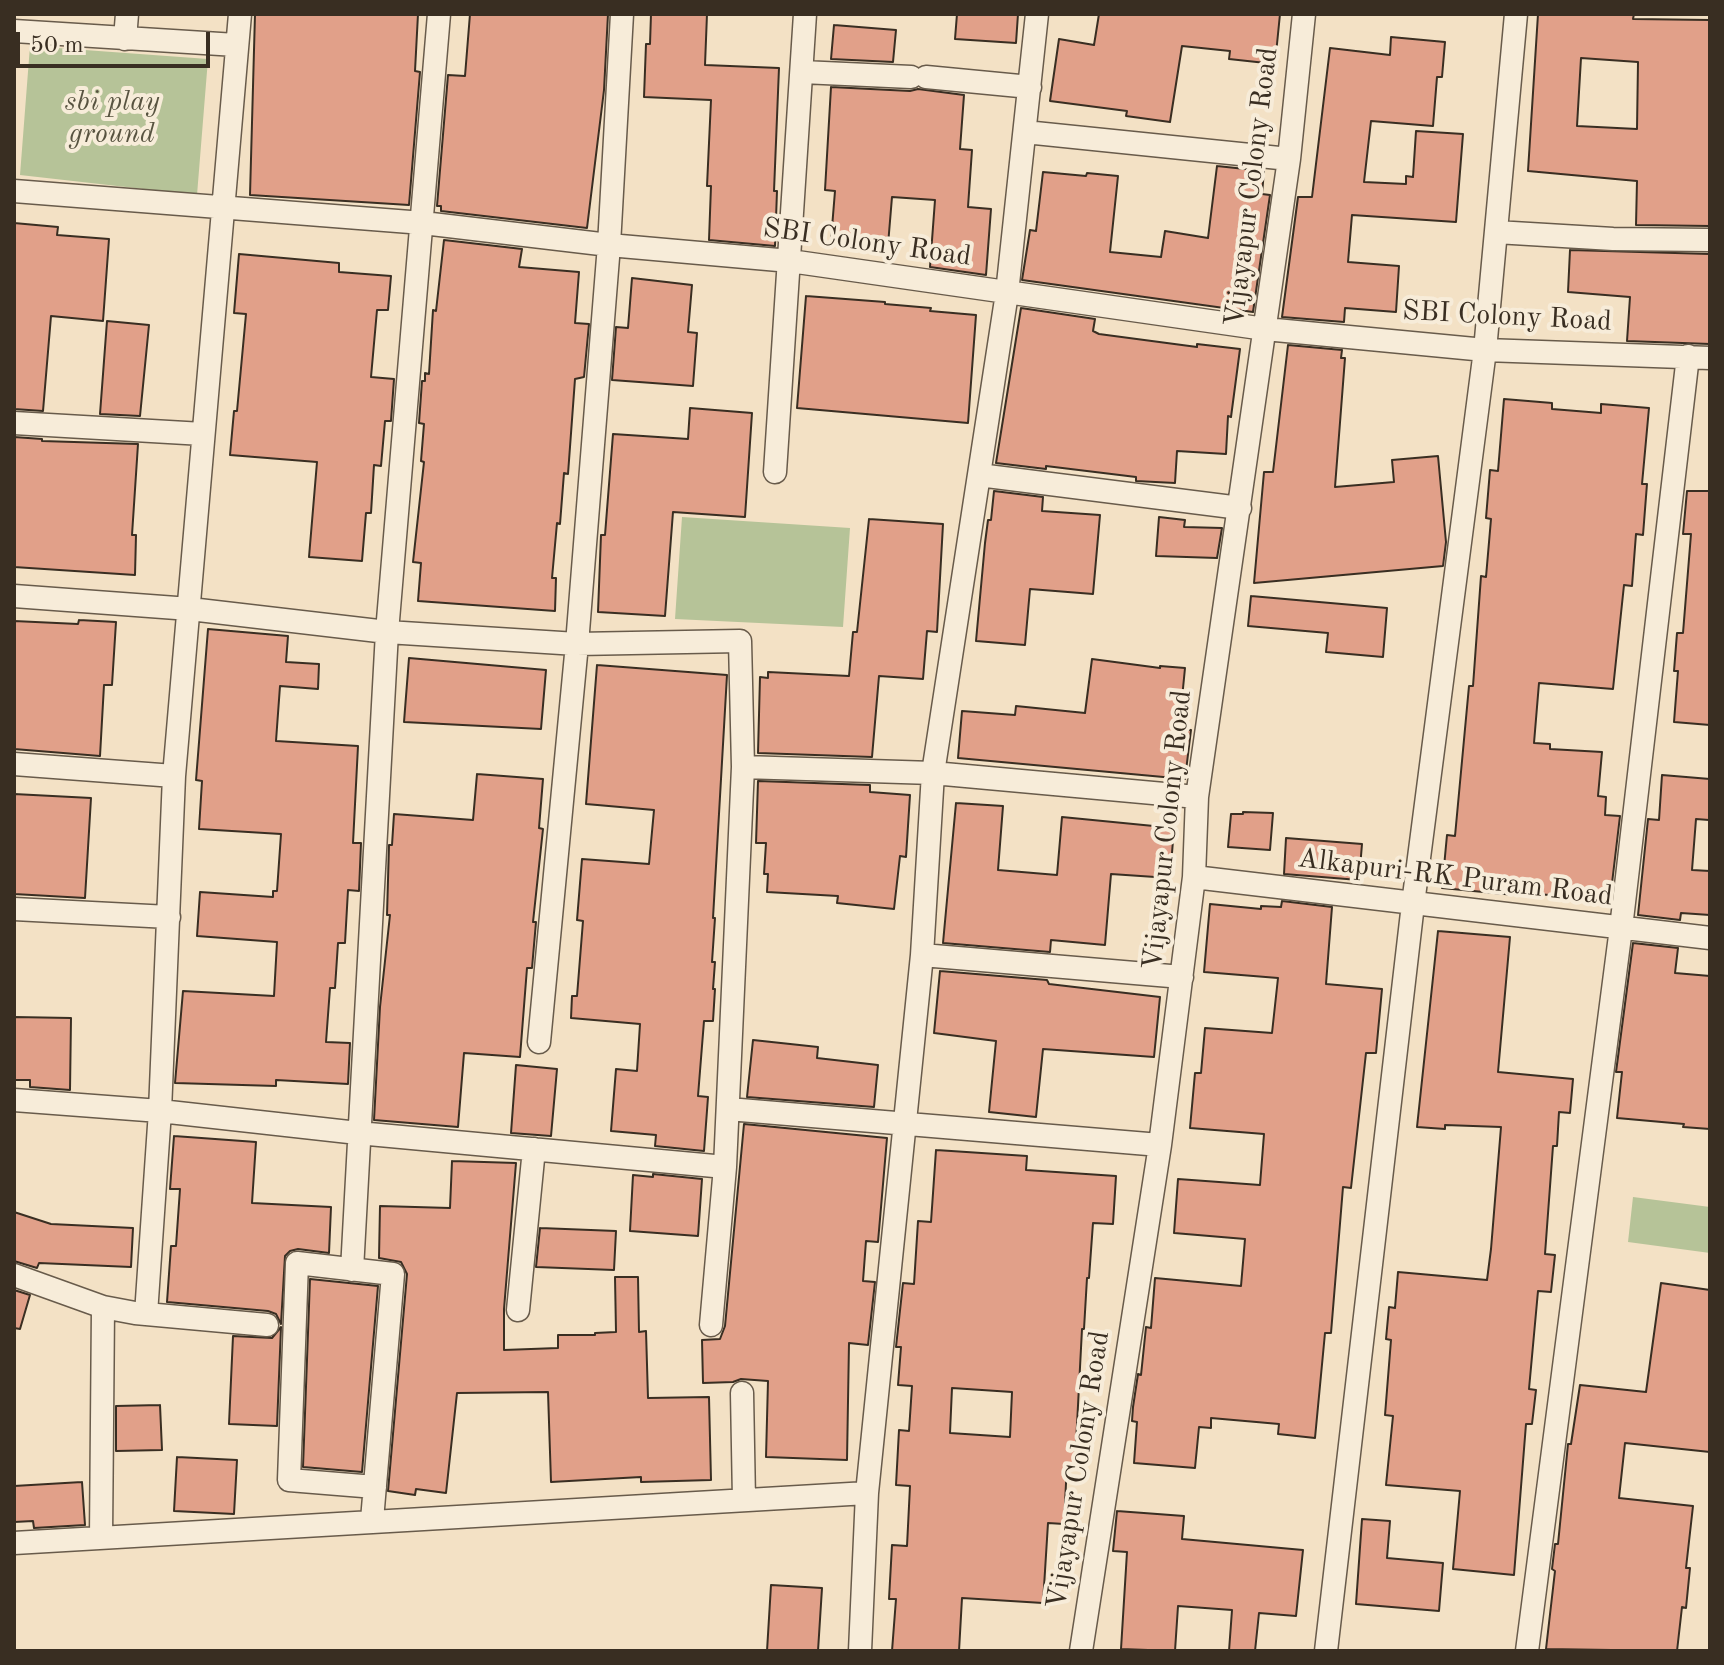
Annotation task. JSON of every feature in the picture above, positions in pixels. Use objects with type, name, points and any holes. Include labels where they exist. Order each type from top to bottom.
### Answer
[{"type":"street","points":[[125,39],[127,14]]},
{"type":"street","points":[[141,1314],[160,1111],[174,776],[240,14]]},
{"type":"street","points":[[352,1270],[387,632],[439,14]]},
{"type":"street","points":[[539,1042],[577,644],[609,245],[622,14]]},
{"type":"street","points":[[775,472],[805,14]]},
{"type":"street","points":[[860,1651],[867,1493],[922,955],[933,773],[1007,293],[1037,14]]},
{"type":"street","name":"Vijayapur Colony Road","points":[[1081,1651],[1160,1145],[1194,877],[1197,797],[1289,159],[1304,14]]},
{"type":"street","points":[[1326,1651],[1413,904],[1485,350],[1516,14]]},
{"type":"street","points":[[14,31],[236,45]]},
{"type":"street","points":[[802,72],[919,77],[1030,87]]},
{"type":"street","points":[[1025,132],[1289,159]]},
{"type":"street","name":"SBI Colony Road","points":[[14,191],[423,223],[609,245],[790,261],[1265,329],[1485,350],[1699,357]]},
{"type":"street","points":[[1496,232],[1613,239],[1710,240]]},
{"type":"street","points":[[1527,1651],[1699,357]]},
{"type":"street","points":[[14,423],[203,434]]},
{"type":"street","points":[[979,475],[1240,508]]},
{"type":"street","points":[[14,596],[190,609],[387,632],[577,644],[740,641],[743,767],[725,1167],[711,1325]]},
{"type":"street","points":[[14,764],[174,776]]},
{"type":"street","points":[[743,767],[933,773],[1197,797]]},
{"type":"street","name":"Alkapuri-RK Puram Road","points":[[1194,877],[1710,938]]},
{"type":"street","points":[[14,909],[169,917]]},
{"type":"street","points":[[922,955],[1182,977]]},
{"type":"street","points":[[14,1100],[160,1111],[725,1167]]},
{"type":"street","points":[[728,1109],[1160,1145]]},
{"type":"street","points":[[518,1310],[534,1149]]},
{"type":"street","points":[[372,1520],[375,1487],[393,1274],[297,1263],[289,1480],[375,1487]]},
{"type":"street","points":[[14,1275],[103,1307],[141,1314],[267,1325]]},
{"type":"street","points":[[101,1537],[103,1307]]},
{"type":"street","points":[[742,1393],[744,1500]]},
{"type":"street","points":[[339,1484],[339,1522]]},
{"type":"street","points":[[14,1543],[867,1493]]},
{"type":"green space","name":"sbi play ground","points":[[30,46],[208,59],[197,195],[20,175]]},
{"type":"green space","points":[[682,517],[850,528],[843,627],[675,619]]},
{"type":"green space","points":[[1633,1197],[1710,1207],[1710,1253],[1628,1242]]},
{"type":"building","points":[[255,14],[418,14],[415,71],[420,72],[409,205],[250,195]]},
{"type":"building","points":[[470,14],[608,14],[604,90],[587,228],[441,211],[441,206],[437,206],[448,75],[465,76]]},
{"type":"building","points":[[651,14],[707,14],[705,65],[779,68],[775,246],[709,240],[711,186],[707,186],[711,100],[644,97],[646,44],[650,44]]},
{"type":"building","points":[[957,14],[1018,14],[1016,43],[955,39]]},
{"type":"building","points":[[1099,14],[1280,14],[1275,64],[1229,59],[1230,51],[1182,46],[1170,122],[1126,116],[1127,111],[1050,101],[1059,39],[1094,45]]},
{"type":"building","points":[[1538,14],[1634,14],[1633,19],[1710,20],[1710,226],[1636,225],[1637,181],[1528,171]],"holes":[[[1581,58],[1638,62],[1637,129],[1577,126]]]},
{"type":"building","points":[[834,25],[896,30],[893,62],[831,59]]},
{"type":"building","points":[[1391,37],[1445,42],[1442,77],[1437,77],[1433,126],[1371,121],[1364,182],[1406,184],[1406,176],[1413,177],[1416,131],[1463,134],[1456,222],[1352,215],[1348,262],[1399,266],[1396,312],[1345,308],[1344,322],[1282,317],[1298,197],[1312,197],[1330,48],[1390,55]]},
{"type":"building","points":[[831,87],[918,89],[964,95],[960,149],[972,150],[968,207],[991,209],[986,275],[930,267],[935,200],[892,197],[888,245],[831,240],[835,191],[825,190]]},
{"type":"building","points":[[1217,166],[1264,171],[1262,194],[1270,195],[1253,312],[1022,280],[1030,230],[1036,231],[1043,172],[1118,176],[1110,252],[1161,257],[1165,231],[1208,238]]},
{"type":"building","points":[[14,223],[58,227],[57,235],[109,239],[103,321],[51,316],[43,411],[14,409]]},
{"type":"building","points":[[444,240],[522,249],[519,267],[579,272],[575,323],[589,324],[584,377],[575,379],[568,474],[564,473],[560,524],[557,523],[552,578],[556,578],[555,611],[418,601],[421,563],[413,562],[424,462],[421,461],[424,424],[419,423],[422,381],[425,381],[425,373],[429,374],[433,310],[436,311]]},
{"type":"building","points":[[1570,250],[1710,254],[1710,344],[1627,341],[1630,297],[1568,292]]},
{"type":"building","points":[[239,254],[339,263],[339,272],[391,276],[388,310],[377,310],[371,377],[394,379],[391,421],[385,421],[381,466],[374,465],[371,513],[366,513],[362,561],[309,557],[317,462],[230,455],[246,314],[234,313]]},
{"type":"building","points":[[632,278],[692,285],[688,332],[697,333],[693,386],[612,380],[616,327],[628,328]]},
{"type":"building","points":[[806,296],[885,302],[931,308],[930,311],[976,315],[968,423],[797,408]]},
{"type":"building","points":[[1021,308],[1095,319],[1093,331],[1099,334],[1197,347],[1197,344],[1240,349],[1231,417],[1228,416],[1226,454],[1177,451],[1175,483],[1136,481],[1136,477],[1046,466],[1046,469],[996,463]]},
{"type":"building","points":[[107,321],[149,325],[140,416],[100,414]]},
{"type":"building","points":[[1288,345],[1342,350],[1341,358],[1345,358],[1335,487],[1394,482],[1392,460],[1438,456],[1446,542],[1443,566],[1254,583],[1264,472],[1273,472]]},
{"type":"building","points":[[1504,399],[1552,403],[1552,409],[1601,413],[1601,404],[1649,408],[1642,484],[1647,484],[1643,535],[1636,534],[1632,586],[1624,585],[1613,689],[1539,683],[1534,743],[1550,744],[1550,749],[1602,752],[1598,796],[1606,797],[1605,815],[1620,816],[1610,900],[1442,888],[1447,835],[1455,836],[1469,686],[1473,686],[1481,576],[1486,577],[1491,519],[1486,518],[1490,470],[1498,471]]},
{"type":"building","points":[[690,408],[752,413],[745,517],[673,512],[665,616],[598,612],[601,535],[605,535],[613,434],[688,439]]},
{"type":"building","points":[[14,437],[42,441],[138,444],[132,535],[136,535],[135,575],[14,567]]},
{"type":"building","points":[[994,491],[1043,497],[1042,511],[1100,515],[1093,594],[1030,589],[1025,645],[976,641],[985,543]]},
{"type":"building","points":[[1687,491],[1710,491],[1710,725],[1674,722],[1677,633],[1683,633],[1691,534],[1683,534]]},
{"type":"building","points":[[1159,517],[1185,520],[1184,527],[1222,528],[1217,558],[1156,556]]},
{"type":"building","points":[[869,519],[943,524],[937,632],[927,631],[923,679],[879,676],[872,757],[758,753],[760,677],[768,678],[768,672],[849,676]]},
{"type":"building","points":[[1251,596],[1387,608],[1383,657],[1326,652],[1328,633],[1248,626]]},
{"type":"building","points":[[79,620],[116,622],[112,685],[104,685],[100,756],[14,749],[14,621],[78,624]]},
{"type":"building","points":[[208,629],[288,636],[286,662],[319,664],[318,689],[280,686],[276,741],[358,746],[353,843],[361,843],[359,891],[348,890],[345,943],[338,943],[335,988],[330,988],[326,1042],[350,1043],[348,1084],[276,1080],[276,1086],[175,1083],[183,991],[274,996],[277,942],[197,936],[200,892],[273,897],[273,891],[277,891],[281,834],[199,829],[202,781],[196,780]]},
{"type":"building","points":[[409,658],[546,670],[541,729],[404,722]]},
{"type":"building","points":[[1092,659],[1160,668],[1185,668],[1179,729],[1191,730],[1185,779],[958,758],[962,711],[1015,715],[1016,706],[1085,713]]},
{"type":"building","points":[[597,665],[727,675],[713,918],[713,1021],[704,1021],[698,1096],[708,1097],[704,1151],[655,1146],[656,1135],[611,1131],[616,1069],[637,1071],[640,1024],[571,1018],[572,996],[577,996],[583,921],[577,920],[582,859],[649,864],[654,810],[586,804]]},
{"type":"building","points":[[477,774],[543,779],[539,828],[543,829],[533,922],[536,922],[532,968],[527,968],[520,1057],[464,1053],[458,1127],[374,1120],[380,1007],[390,915],[387,915],[389,845],[392,845],[394,814],[473,820]]},
{"type":"building","points":[[1662,775],[1710,779],[1709,820],[1696,819],[1692,870],[1710,871],[1710,915],[1681,913],[1680,920],[1638,915],[1648,819],[1659,820]]},
{"type":"building","points":[[758,781],[870,785],[870,792],[910,795],[906,857],[900,856],[894,909],[837,903],[838,896],[767,892],[768,874],[764,874],[766,843],[756,843]]},
{"type":"building","points":[[14,794],[91,798],[85,898],[14,894]]},
{"type":"building","points":[[956,803],[1003,806],[998,870],[1057,875],[1062,817],[1174,828],[1170,878],[1111,874],[1105,945],[1051,940],[1050,952],[943,943]]},
{"type":"building","points":[[1273,813],[1270,850],[1228,847],[1231,814]]},
{"type":"building","points":[[1286,838],[1362,844],[1359,880],[1284,874]]},
{"type":"building","points":[[1282,901],[1332,907],[1326,984],[1382,989],[1376,1053],[1366,1053],[1351,1188],[1343,1187],[1331,1333],[1325,1333],[1315,1438],[1278,1434],[1279,1424],[1211,1418],[1211,1428],[1199,1427],[1195,1468],[1134,1463],[1137,1422],[1132,1421],[1133,1407],[1138,1374],[1141,1375],[1146,1327],[1151,1328],[1155,1278],[1241,1286],[1245,1239],[1174,1233],[1178,1179],[1260,1185],[1264,1134],[1190,1128],[1195,1073],[1201,1073],[1205,1028],[1272,1033],[1278,978],[1204,972],[1210,904],[1261,909],[1261,906],[1281,907]]},
{"type":"building","points":[[1438,931],[1510,937],[1498,1072],[1573,1079],[1570,1113],[1559,1112],[1557,1146],[1553,1146],[1545,1254],[1555,1255],[1551,1292],[1538,1291],[1529,1389],[1536,1390],[1532,1424],[1526,1424],[1514,1575],[1453,1569],[1460,1491],[1386,1485],[1393,1416],[1385,1415],[1391,1340],[1386,1339],[1389,1307],[1395,1308],[1398,1272],[1487,1280],[1491,1249],[1501,1127],[1417,1127]]},
{"type":"building","points":[[1633,943],[1678,948],[1675,973],[1710,976],[1710,1129],[1617,1118],[1622,1072],[1616,1072]]},
{"type":"building","points":[[940,971],[1047,980],[1049,984],[1160,997],[1154,1057],[1043,1049],[1036,1117],[989,1112],[996,1041],[934,1033]]},
{"type":"building","points":[[14,1017],[71,1018],[70,1090],[30,1087],[30,1080],[14,1080]]},
{"type":"building","points":[[753,1040],[818,1047],[817,1058],[878,1065],[874,1107],[747,1097]]},
{"type":"building","points":[[516,1065],[557,1069],[551,1136],[511,1133]]},
{"type":"building","points":[[744,1124],[887,1138],[878,1242],[866,1241],[863,1281],[875,1282],[868,1345],[849,1343],[847,1460],[766,1457],[768,1381],[741,1379],[703,1383],[702,1340],[720,1339],[725,1326]]},
{"type":"building","points":[[174,1136],[256,1142],[252,1203],[331,1207],[329,1253],[298,1249],[285,1256],[281,1324],[276,1314],[268,1311],[167,1302],[171,1246],[176,1246],[180,1189],[170,1189]]},
{"type":"building","points":[[936,1150],[1027,1156],[1026,1170],[1116,1176],[1113,1224],[1093,1223],[1082,1329],[1075,1463],[1067,1463],[1064,1524],[1048,1523],[1043,1603],[962,1598],[959,1651],[892,1651],[896,1599],[889,1599],[892,1545],[907,1546],[910,1486],[896,1485],[899,1430],[909,1431],[912,1386],[898,1385],[901,1347],[896,1347],[903,1283],[914,1284],[918,1221],[931,1222]],"holes":[[[952,1388],[1012,1392],[1010,1437],[950,1433]]]},
{"type":"building","points":[[452,1161],[516,1163],[504,1309],[504,1350],[558,1348],[558,1335],[616,1332],[615,1277],[638,1277],[639,1332],[646,1331],[648,1398],[709,1397],[711,1480],[641,1482],[641,1477],[551,1482],[548,1392],[457,1393],[446,1493],[416,1489],[415,1495],[388,1491],[407,1274],[401,1262],[379,1258],[380,1206],[450,1208]]},
{"type":"building","points":[[653,1174],[702,1179],[698,1236],[630,1231],[633,1175],[653,1177]]},
{"type":"building","points":[[14,1212],[51,1224],[133,1228],[131,1267],[39,1263],[37,1268],[14,1261]]},
{"type":"building","points":[[540,1228],[616,1231],[614,1270],[536,1267]]},
{"type":"building","points":[[310,1279],[378,1286],[362,1472],[303,1467]]},
{"type":"building","points":[[1661,1283],[1710,1290],[1710,1452],[1625,1443],[1619,1498],[1693,1506],[1686,1568],[1690,1568],[1686,1608],[1682,1607],[1677,1651],[1546,1649],[1555,1544],[1558,1544],[1568,1444],[1571,1444],[1580,1385],[1646,1392]]},
{"type":"building","points":[[14,1290],[30,1295],[20,1329],[14,1328]]},
{"type":"building","points":[[281,1327],[277,1426],[229,1424],[233,1336],[272,1338]]},
{"type":"building","points":[[160,1405],[162,1450],[116,1451],[116,1406]]},
{"type":"building","points":[[177,1457],[237,1460],[234,1514],[174,1511]]},
{"type":"building","points":[[82,1482],[85,1525],[34,1528],[33,1521],[14,1522],[14,1486]]},
{"type":"building","points":[[1117,1511],[1184,1516],[1182,1539],[1303,1550],[1296,1616],[1259,1613],[1255,1651],[1229,1651],[1232,1610],[1178,1606],[1175,1651],[1121,1649],[1127,1552],[1113,1551]]},
{"type":"building","points":[[1362,1519],[1390,1521],[1387,1558],[1443,1563],[1439,1611],[1356,1604]]},
{"type":"building","points":[[771,1585],[822,1588],[818,1651],[767,1651]]}]
